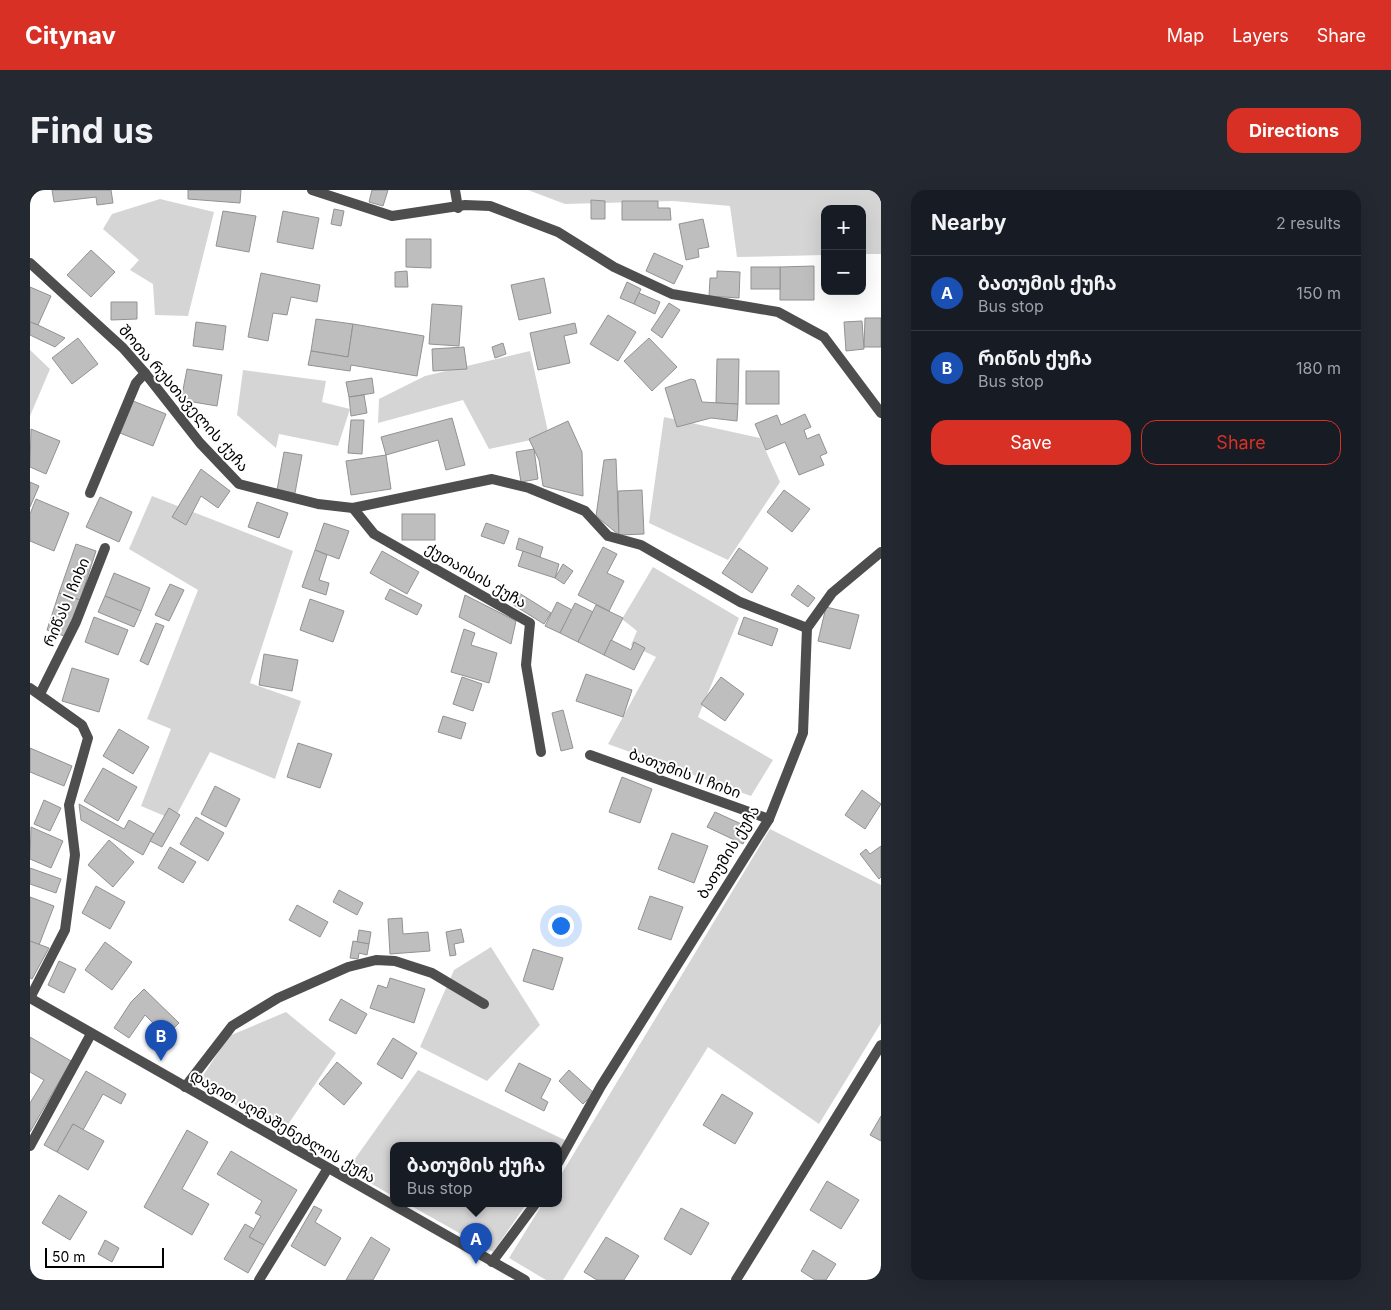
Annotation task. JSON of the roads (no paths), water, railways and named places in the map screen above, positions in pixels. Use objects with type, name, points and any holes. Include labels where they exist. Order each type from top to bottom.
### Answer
[{"type":"street","points":[[312,190],[392,216],[458,208],[465,205],[490,206],[558,232],[614,266],[672,294],[778,312],[824,336],[881,413]]},
{"type":"street","points":[[455,190],[458,208]]},
{"type":"street","name":"შოთა რუსთაველის ქუჩა","points":[[30,263],[123,348],[146,373],[200,443],[239,484],[318,504],[353,508],[492,479],[529,488],[586,511],[608,536],[641,545],[740,602],[807,628]]},
{"type":"street","points":[[90,493],[136,383],[146,373]]},
{"type":"street","name":"ქუთაისის ქუჩა","points":[[353,508],[374,534],[530,623],[526,664],[541,752]]},
{"type":"street","name":"რიწას I ჩიხი","points":[[40,694],[76,622],[105,548]]},
{"type":"street","points":[[807,628],[832,593],[881,552]]},
{"type":"street","name":"ბათუმის ქუჩა","points":[[562,1156],[601,1086],[769,819],[803,733],[807,628]]},
{"type":"street","points":[[30,688],[82,725],[88,738],[68,806],[75,855],[65,930],[30,998]]},
{"type":"street","name":"ბათუმის II ჩიხი","points":[[590,755],[769,819]]},
{"type":"street","points":[[185,1087],[232,1026],[278,998],[348,967],[376,960],[395,961],[432,973],[484,1004]]},
{"type":"street","name":"დავით აღმაშენებლის ქუჩა","points":[[30,998],[390,1204]]},
{"type":"street","points":[[30,1146],[92,1034]]},
{"type":"street","points":[[736,1280],[881,1045]]},
{"type":"street","points":[[259,1280],[328,1168]]},
{"type":"street","name":"დავით აღმაშენებლის ქუჩა","points":[[396,1207],[523,1280]]},
{"type":"street","points":[[492,1262],[533,1207]]},
{"type":"place","name":"რიწის ქუჩა","points":[[161,1061]]},
{"type":"place","name":"ბათუმის ქუჩა","points":[[476,1264]]}]
